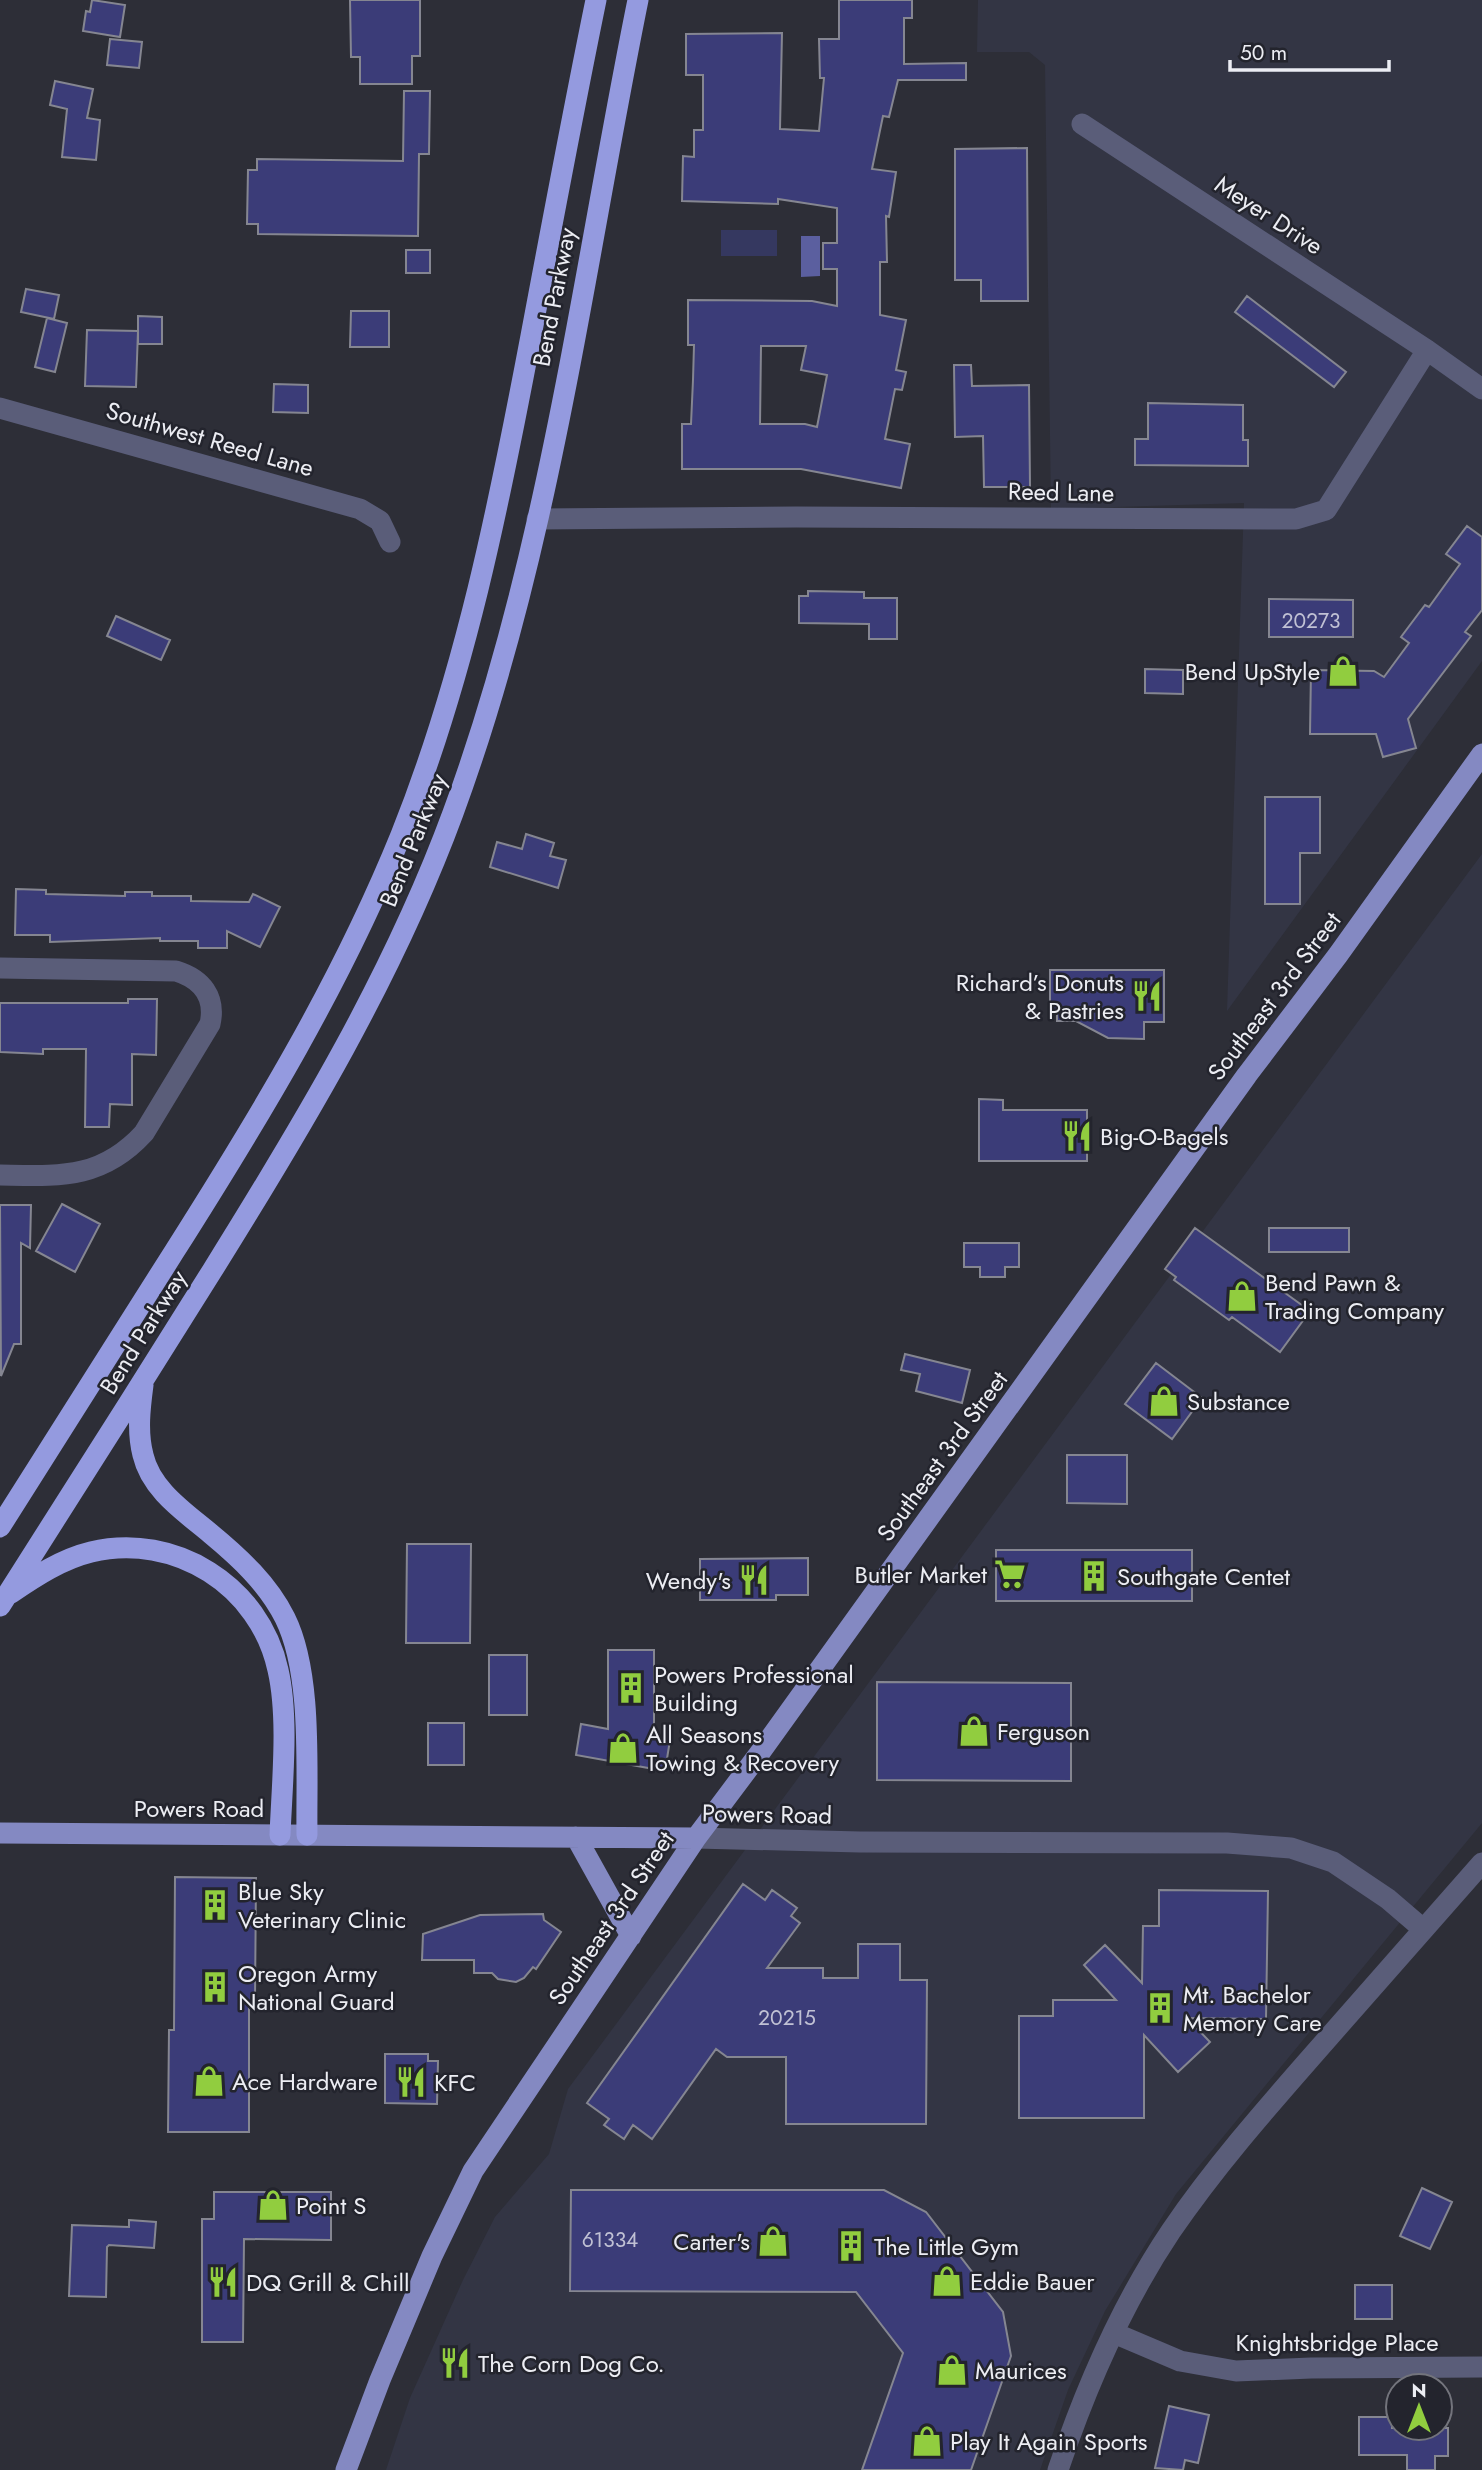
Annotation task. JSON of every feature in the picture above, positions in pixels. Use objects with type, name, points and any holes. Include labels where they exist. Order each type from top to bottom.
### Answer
[{"type":"highway","name":"Bend Parkway","points":[[0,1527],[230,1164],[282,1077],[354,942],[401,836],[450,692],[488,547],[521,394],[596,0]]},
{"type":"highway","name":"Bend Parkway","points":[[3,1601],[299,1130],[356,1028],[408,923],[452,817],[483,726],[508,640],[537,519],[638,0]]},
{"type":"highway","points":[[143,1381],[141,1444],[152,1477],[168,1497],[257,1576],[273,1596],[291,1631],[300,1663],[304,1693],[307,1835]]},
{"type":"highway","points":[[3,1601],[66,1561],[87,1553],[119,1548],[151,1549],[180,1556],[225,1583],[247,1605],[261,1625],[278,1670],[282,1727],[280,1835]]},
{"type":"main road","name":"Southeast 3rd Street","points":[[346,2470],[432,2256],[473,2171],[696,1838],[1482,754]]},
{"type":"main road","name":"Powers Road","points":[[0,1833],[696,1838]]},
{"type":"main road","points":[[576,1837],[631,1936]]},
{"type":"street","name":"Meyer Drive","points":[[1082,124],[1427,350]]},
{"type":"street","name":"Reed Lane","points":[[537,519],[1297,519],[1326,510],[1427,350]]},
{"type":"street","points":[[1427,350],[1482,389]]},
{"type":"street","name":"Southwest Reed Lane","points":[[0,408],[360,509],[380,520],[390,542]]},
{"type":"street","points":[[0,968],[176,971],[201,984],[209,996],[213,1010],[210,1024],[144,1133],[131,1147],[87,1172],[63,1176],[0,1175]]},
{"type":"street","name":"Powers Road","points":[[696,1838],[860,1842],[1227,1843],[1291,1847],[1334,1862],[1388,1899],[1423,1929]]},
{"type":"street","points":[[1058,2470],[1078,2413],[1136,2289],[1206,2181],[1482,1863]]},
{"type":"street","name":"Knightsbridge Place","points":[[1114,2333],[1180,2361],[1236,2371],[1482,2367]]},
{"type":"shaded area","points":[[978,0],[1482,0],[1482,661],[1227,1011],[1244,503],[1051,509],[1045,65],[1029,52],[977,52]]},
{"type":"shaded area","points":[[721,230],[777,230],[777,256],[721,256]]},
{"type":"shaded area","points":[[801,236],[820,236],[820,276],[801,277]]},
{"type":"shaded area","points":[[1482,854],[1482,1823],[1176,2194],[1105,2311],[1068,2390],[1040,2470],[386,2470],[410,2398],[463,2280],[495,2217],[549,2154],[568,2089]]},
{"type":"building","points":[[92,0],[125,5],[120,37],[83,31],[86,11],[90,12]]},
{"type":"building","points":[[350,0],[420,0],[420,56],[412,56],[412,84],[360,84],[360,57],[351,57]]},
{"type":"building","points":[[839,0],[912,0],[912,18],[904,18],[904,64],[966,63],[966,80],[898,80],[889,117],[883,116],[872,169],[896,172],[889,217],[886,216],[887,262],[880,262],[880,315],[906,320],[896,370],[906,372],[902,390],[895,389],[885,439],[910,444],[901,488],[801,469],[682,469],[682,424],[691,424],[693,380],[694,345],[688,345],[688,300],[812,301],[837,306],[837,269],[823,269],[823,243],[837,243],[837,208],[778,199],[778,204],[682,201],[683,156],[694,157],[694,130],[703,130],[703,75],[686,75],[686,34],[782,33],[780,129],[819,131],[824,78],[820,78],[819,39],[839,39]],"holes":[[[761,346],[806,346],[801,370],[827,375],[817,427],[805,424],[760,424]]]},
{"type":"building","points":[[110,39],[142,42],[139,68],[107,65]]},
{"type":"building","points":[[55,81],[93,89],[87,118],[100,120],[96,160],[62,157],[67,109],[50,105]]},
{"type":"building","points":[[404,91],[430,91],[429,154],[419,154],[418,236],[258,234],[258,224],[247,224],[248,170],[257,170],[257,159],[403,161]]},
{"type":"building","points":[[1027,148],[1028,301],[981,301],[981,280],[955,280],[955,149]]},
{"type":"building","points":[[406,250],[430,250],[430,273],[406,273]]},
{"type":"building","points":[[26,289],[59,295],[54,319],[21,312]]},
{"type":"building","points":[[1247,296],[1346,372],[1334,387],[1235,312]]},
{"type":"building","points":[[351,311],[389,311],[389,347],[350,347]]},
{"type":"building","points":[[138,316],[162,317],[162,344],[138,344]]},
{"type":"building","points":[[47,318],[67,323],[55,372],[35,367]]},
{"type":"building","points":[[87,330],[138,331],[136,387],[85,386]]},
{"type":"building","points":[[954,365],[971,365],[972,386],[1029,385],[1030,487],[984,487],[983,436],[955,437]]},
{"type":"building","points":[[274,384],[308,385],[308,413],[273,412]]},
{"type":"building","points":[[1148,403],[1243,405],[1243,440],[1248,440],[1248,466],[1135,465],[1135,439],[1148,439]]},
{"type":"building","name":"Bend UpStyle","points":[[1467,526],[1482,537],[1482,610],[1465,632],[1471,636],[1408,719],[1416,748],[1383,757],[1376,734],[1310,734],[1311,670],[1374,671],[1384,677],[1409,643],[1401,637],[1425,605],[1429,607],[1460,564],[1446,554]]},
{"type":"building","points":[[808,591],[864,592],[864,598],[897,598],[897,639],[869,639],[869,624],[799,623],[799,596],[808,596]]},
{"type":"building","points":[[1269,599],[1353,600],[1353,637],[1269,637]]},
{"type":"building","points":[[116,616],[170,640],[161,660],[107,636]]},
{"type":"building","points":[[1145,669],[1183,670],[1183,694],[1145,693]]},
{"type":"building","points":[[1265,797],[1320,797],[1320,853],[1300,853],[1300,904],[1265,904]]},
{"type":"building","points":[[526,834],[554,843],[550,856],[566,860],[558,888],[490,867],[497,842],[522,849]]},
{"type":"building","points":[[16,889],[46,890],[46,894],[125,896],[125,892],[152,892],[152,896],[191,896],[191,901],[249,902],[253,894],[280,907],[260,947],[227,931],[227,948],[198,948],[198,941],[160,941],[160,938],[50,942],[50,935],[15,935]]},
{"type":"building","points":[[1050,970],[1164,970],[1164,1022],[1144,1022],[1144,1039],[1108,1038],[1076,1021],[1057,1021],[1057,1013],[1050,1013]]},
{"type":"building","points":[[128,999],[157,999],[156,1055],[132,1054],[132,1105],[110,1104],[109,1127],[85,1127],[86,1049],[43,1049],[43,1054],[0,1052],[0,1003],[128,1003]]},
{"type":"building","points":[[979,1099],[1003,1100],[1003,1110],[1087,1110],[1087,1161],[979,1161]]},
{"type":"building","points":[[62,1204],[100,1224],[75,1272],[36,1251]]},
{"type":"building","points":[[0,1205],[31,1205],[30,1248],[21,1243],[21,1344],[14,1344],[1,1376]]},
{"type":"building","name":"Bend Pawn & Trading Company","points":[[1195,1228],[1310,1311],[1280,1352],[1232,1317],[1229,1320],[1174,1280],[1176,1277],[1165,1269]]},
{"type":"building","points":[[1269,1228],[1349,1228],[1349,1252],[1269,1252]]},
{"type":"building","points":[[964,1243],[1019,1243],[1019,1267],[1005,1267],[1005,1277],[980,1277],[980,1267],[964,1267]]},
{"type":"building","points":[[905,1354],[970,1370],[962,1403],[916,1391],[920,1374],[901,1370]]},
{"type":"building","name":"Substance","points":[[1156,1363],[1202,1398],[1172,1439],[1125,1404]]},
{"type":"building","points":[[1067,1455],[1127,1455],[1127,1504],[1067,1503]]},
{"type":"building","points":[[407,1544],[471,1544],[470,1643],[406,1643]]},
{"type":"building","name":"Southgate Centet","points":[[996,1550],[1192,1550],[1192,1601],[996,1601]]},
{"type":"building","name":"Wendy's","points":[[808,1558],[808,1595],[776,1595],[776,1600],[700,1600],[700,1559]]},
{"type":"building","points":[[608,1650],[654,1650],[654,1737],[670,1740],[665,1771],[576,1755],[581,1724],[608,1729]]},
{"type":"building","points":[[489,1655],[527,1655],[527,1715],[489,1715]]},
{"type":"building","name":"Ferguson","points":[[877,1682],[1071,1683],[1071,1781],[877,1780]]},
{"type":"building","points":[[428,1723],[464,1723],[464,1765],[428,1765]]},
{"type":"building","points":[[175,1877],[256,1878],[255,2001],[249,2001],[249,2132],[168,2132],[169,2030],[174,2030]]},
{"type":"building","points":[[743,1884],[765,1900],[772,1890],[797,1908],[791,1916],[800,1923],[767,1968],[823,1968],[823,1978],[858,1978],[858,1944],[900,1944],[900,1980],[927,1980],[926,2124],[786,2124],[786,2057],[727,2057],[716,2049],[652,2139],[633,2125],[624,2139],[604,2125],[609,2119],[587,2103]]},
{"type":"building","name":"Mt. Bachelor Memory Care","points":[[1159,1890],[1268,1891],[1266,2019],[1187,2018],[1210,2042],[1178,2072],[1144,2035],[1144,2118],[1019,2118],[1019,2016],[1053,2016],[1053,2000],[1116,2000],[1084,1965],[1105,1945],[1142,1983],[1143,1926],[1159,1926]]},
{"type":"building","points":[[543,1914],[544,1920],[561,1932],[536,1969],[533,1967],[524,1978],[516,1982],[498,1979],[492,1973],[474,1973],[474,1960],[422,1960],[423,1934],[480,1915]]},
{"type":"building","name":"KFC","points":[[385,2054],[428,2054],[428,2061],[438,2061],[437,2104],[385,2103]]},
{"type":"building","points":[[1422,2188],[1452,2202],[1430,2249],[1400,2236]]},
{"type":"building","points":[[571,2190],[884,2190],[926,2212],[1003,2312],[1011,2356],[971,2470],[862,2470],[903,2353],[856,2292],[570,2291]]},
{"type":"building","points":[[214,2192],[331,2192],[331,2240],[244,2239],[243,2342],[202,2342],[202,2219],[214,2219]]},
{"type":"building","points":[[129,2220],[156,2222],[154,2248],[109,2245],[106,2297],[69,2296],[72,2225],[129,2227]]},
{"type":"building","points":[[1355,2285],[1392,2285],[1392,2319],[1355,2319]]},
{"type":"building","points":[[1169,2406],[1209,2415],[1198,2463],[1185,2460],[1183,2470],[1155,2468]]},
{"type":"building","points":[[1359,2417],[1384,2417],[1384,2442],[1448,2442],[1448,2456],[1435,2456],[1435,2470],[1407,2470],[1407,2455],[1359,2455]]},
{"type":"place","name":"Bend UpStyle","points":[[1343,671]]},
{"type":"place","name":"Richard’s Donuts & Pastries","points":[[1147,996]]},
{"type":"place","name":"Big-O-Bagels","points":[[1077,1136]]},
{"type":"place","name":"Bend Pawn & Trading Company","points":[[1242,1296]]},
{"type":"place","name":"Substance","points":[[1164,1401]]},
{"type":"place","name":"Butler Market","points":[[1010,1574]]},
{"type":"place","name":"Southgate Centet","points":[[1094,1576]]},
{"type":"place","name":"Wendy's","points":[[754,1580]]},
{"type":"place","name":"Powers Professional Building","points":[[631,1688]]},
{"type":"place","name":"Ferguson","points":[[974,1731]]},
{"type":"place","name":"All Seasons Towing & Recovery","points":[[623,1748]]},
{"type":"place","name":"Blue Sky Veterinary Clinic","points":[[215,1905]]},
{"type":"place","name":"Oregon Army National Guard","points":[[215,1987]]},
{"type":"place","name":"Mt. Bachelor Memory Care","points":[[1160,2008]]},
{"type":"place","name":"Ace Hardware","points":[[209,2081]]},
{"type":"place","name":"KFC","points":[[411,2082]]},
{"type":"place","name":"Point S","points":[[273,2205]]},
{"type":"place","name":"Carter's","points":[[773,2241]]},
{"type":"place","name":"The Little Gym","points":[[851,2246]]},
{"type":"place","name":"Eddie Bauer","points":[[947,2281]]},
{"type":"place","name":"DQ Grill & Chill","points":[[223,2282]]},
{"type":"place","name":"The Corn Dog Co.","points":[[455,2363]]},
{"type":"place","name":"Maurices","points":[[952,2370]]},
{"type":"place","name":"Play It Again Sports","points":[[927,2441]]}]
